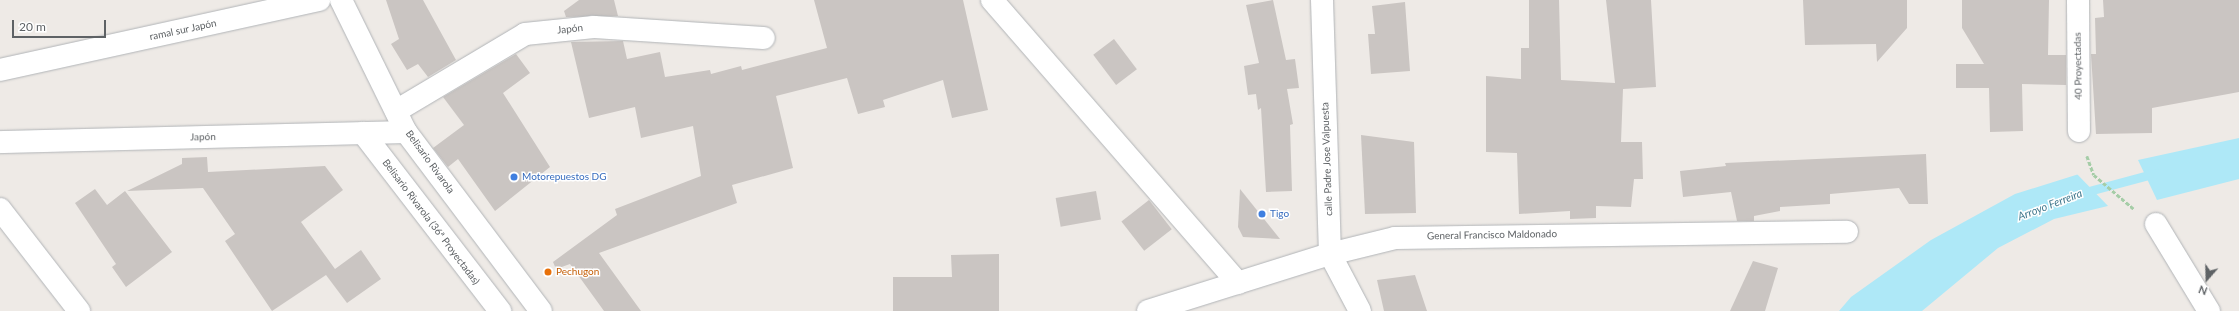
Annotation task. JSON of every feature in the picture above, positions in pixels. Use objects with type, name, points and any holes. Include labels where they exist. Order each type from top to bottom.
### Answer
[{"type":"street","name":"ramal sur Japón","points":[[0,70],[319,0]]},
{"type":"street","name":"Belisario Rivarola","points":[[341,0],[406,132],[541,311]]},
{"type":"street","points":[[992,0],[1238,283]]},
{"type":"street","name":"calle Padre Jose Valpuesta","points":[[1322,0],[1330,254],[1360,311]]},
{"type":"street","name":"40 Proyectadas","points":[[2078,0],[2079,131]]},
{"type":"street","name":"Japón","points":[[396,111],[525,34],[594,27],[764,38]]},
{"type":"street","name":"Belisario Rivarola (36ª Proyectadas)","points":[[363,132],[500,311]]},
{"type":"street","name":"Japón","points":[[0,142],[406,132]]},
{"type":"street","points":[[0,209],[79,311]]},
{"type":"street","points":[[2156,224],[2209,311]]},
{"type":"street","name":"General Francisco Maldonado","points":[[1148,311],[1330,254],[1395,238],[1847,232]]},
{"type":"path","points":[[2094,175],[2124,203]]},
{"type":"water","points":[[2239,138],[2239,179],[2157,200],[2138,160]]},
{"type":"water","points":[[2079,174],[2112,205],[2054,219],[1998,248],[1922,311],[1839,311],[1851,297],[1931,240],[2015,194]]},
{"type":"pier","points":[[2080,172],[2114,203],[2114,206],[2110,208],[2076,173]]},
{"type":"building","points":[[386,0],[423,0],[456,60],[428,77],[418,64],[407,70],[391,44],[399,39]]},
{"type":"building","points":[[579,0],[614,0],[618,16],[566,17],[564,11]]},
{"type":"building","points":[[814,0],[963,0],[988,110],[952,118],[943,80],[883,100],[885,107],[858,114],[847,78],[776,96],[793,168],[732,185],[737,203],[599,253],[641,311],[604,311],[570,264],[556,269],[553,262],[617,215],[615,209],[701,176],[693,126],[641,138],[635,107],[589,118],[571,42],[623,41],[627,59],[660,52],[665,77],[710,70],[711,74],[741,66],[742,70],[827,48]]},
{"type":"building","points":[[1273,0],[1286,60],[1295,59],[1299,88],[1287,89],[1293,124],[1290,125],[1292,191],[1266,192],[1261,108],[1258,110],[1256,94],[1248,95],[1244,66],[1259,63],[1246,5]]},
{"type":"building","points":[[1529,0],[1559,0],[1561,80],[1615,83],[1606,0],[1651,0],[1656,87],[1623,89],[1621,142],[1642,142],[1643,179],[1634,179],[1631,207],[1596,206],[1596,218],[1570,219],[1570,211],[1519,214],[1517,153],[1486,152],[1486,76],[1521,79],[1521,48],[1529,48]]},
{"type":"building","points":[[1803,0],[1907,0],[1907,28],[1877,62],[1876,44],[1805,45]]},
{"type":"building","points":[[1962,0],[2049,0],[2048,55],[2066,55],[2066,85],[2022,84],[2023,131],[1990,132],[1989,88],[1956,88],[1956,64],[1984,64],[1962,28]]},
{"type":"building","points":[[2103,0],[2239,0],[2239,92],[2152,108],[2152,133],[2096,134],[2091,54],[2096,54],[2095,18],[2104,17]]},
{"type":"building","points":[[1405,2],[1410,71],[1371,74],[1368,34],[1375,34],[1372,6]]},
{"type":"building","points":[[1114,39],[1137,69],[1116,85],[1093,55]]},
{"type":"building","points":[[516,54],[530,73],[503,93],[550,167],[495,211],[458,159],[448,167],[433,148],[464,125],[443,97]]},
{"type":"building","points":[[1361,135],[1414,142],[1416,213],[1365,214]]},
{"type":"building","points":[[1926,154],[1928,204],[1909,204],[1899,188],[1830,194],[1830,204],[1780,207],[1780,211],[1754,216],[1754,221],[1737,221],[1731,192],[1683,197],[1680,171],[1726,166],[1725,163]]},
{"type":"building","points":[[207,157],[208,172],[325,166],[343,190],[301,222],[335,269],[361,250],[381,279],[347,303],[326,275],[272,311],[225,241],[235,234],[203,188],[127,191],[182,164],[182,158]]},
{"type":"building","points":[[95,189],[107,205],[125,191],[172,252],[126,287],[112,267],[116,264],[75,203]]},
{"type":"building","points":[[1240,189],[1280,239],[1243,237],[1238,227]]},
{"type":"building","points":[[1096,191],[1101,220],[1061,227],[1056,198]]},
{"type":"building","points":[[1149,200],[1172,229],[1144,251],[1121,222]]},
{"type":"building","points":[[999,254],[999,311],[893,311],[893,277],[952,277],[951,255]]},
{"type":"building","points":[[1753,261],[1778,268],[1765,311],[1730,311]]},
{"type":"building","points":[[1415,275],[1427,311],[1384,311],[1377,280]]},
{"type":"waterway","name":"Arroyo Ferreira","points":[[2085,192],[2156,173]]},
{"type":"place","name":"Motorepuestos DG","points":[[514,177]]},
{"type":"place","name":"Tigo","points":[[1262,214]]},
{"type":"place","name":"Pechugon","points":[[548,272]]}]
